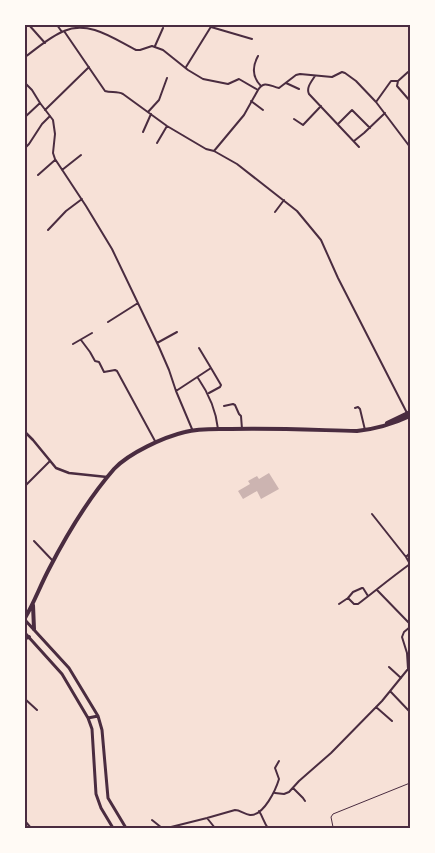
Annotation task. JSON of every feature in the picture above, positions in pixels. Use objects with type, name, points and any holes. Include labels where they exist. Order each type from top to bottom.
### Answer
[{"type":"highway","points":[[25,619],[69,532],[107,477],[120,463],[156,443],[186,431],[218,429],[365,430],[376,428],[409,415]]},
{"type":"highway","points":[[33,605],[34,628]]},
{"type":"main road","points":[[25,619],[69,668],[98,716],[102,730],[108,798],[126,828]]},
{"type":"main road","points":[[25,633],[27,638],[62,674],[88,718],[92,729],[96,794],[100,808],[113,828]]},
{"type":"main road","points":[[88,718],[98,716]]},
{"type":"street","points":[[29,25],[45,44]]},
{"type":"street","points":[[56,25],[63,31],[104,91],[118,92],[167,126],[236,164],[297,211],[321,240],[338,278],[409,415]]},
{"type":"street","points":[[186,67],[211,26],[221,31],[252,39]]},
{"type":"street","points":[[25,57],[63,31],[85,27],[102,33],[136,50],[155,46],[199,77],[207,80],[228,84],[239,80],[258,90]]},
{"type":"street","points":[[155,46],[163,28]]},
{"type":"street","points":[[258,56],[253,70],[256,82],[260,86]]},
{"type":"street","points":[[45,110],[89,67]]},
{"type":"street","points":[[214,151],[244,115],[260,86],[264,84],[279,88],[296,75],[332,77],[342,72],[356,80],[376,102],[410,147]]},
{"type":"street","points":[[410,72],[398,81],[397,84],[410,101]]},
{"type":"street","points":[[315,76],[308,91],[359,147]]},
{"type":"street","points":[[143,132],[150,113],[159,100],[167,78]]},
{"type":"street","points":[[376,102],[391,80],[398,81]]},
{"type":"street","points":[[25,83],[50,116],[55,134],[53,153],[55,159],[112,249],[157,343],[193,431]]},
{"type":"street","points":[[286,83],[299,89]]},
{"type":"street","points":[[251,101],[263,110]]},
{"type":"street","points":[[25,117],[40,103]]},
{"type":"street","points":[[294,119],[303,125],[321,106]]},
{"type":"street","points":[[338,124],[352,110],[370,128]]},
{"type":"street","points":[[354,142],[384,113]]},
{"type":"street","points":[[25,148],[50,116]]},
{"type":"street","points":[[157,143],[167,126]]},
{"type":"street","points":[[62,170],[80,155]]},
{"type":"street","points":[[38,175],[55,159]]},
{"type":"street","points":[[48,230],[66,211],[82,199]]},
{"type":"street","points":[[275,212],[284,200]]},
{"type":"street","points":[[108,322],[138,303]]},
{"type":"street","points":[[157,343],[178,332]]},
{"type":"street","points":[[73,344],[92,333]]},
{"type":"street","points":[[81,340],[95,361],[99,362],[104,372],[117,371],[156,443]]},
{"type":"street","points":[[199,348],[221,386],[208,394]]},
{"type":"street","points":[[176,391],[211,368]]},
{"type":"street","points":[[198,377],[208,394],[217,419],[218,429]]},
{"type":"street","points":[[224,406],[235,405],[241,416],[242,428]]},
{"type":"street","points":[[355,408],[358,407],[360,409],[365,430]]},
{"type":"street","points":[[25,432],[56,468],[69,473],[107,477]]},
{"type":"street","points":[[25,486],[50,461]]},
{"type":"street","points":[[348,598],[356,605],[410,564],[372,514]]},
{"type":"street","points":[[34,541],[54,561]]},
{"type":"street","points":[[406,557],[410,553]]},
{"type":"street","points":[[340,604],[353,592],[362,588],[368,596]]},
{"type":"street","points":[[275,793],[287,794],[298,781],[331,753],[409,670],[407,653],[402,637],[410,625],[376,590]]},
{"type":"street","points":[[389,667],[401,678]]},
{"type":"street","points":[[390,691],[410,712]]},
{"type":"street","points":[[25,699],[37,710]]},
{"type":"street","points":[[376,707],[392,721]]},
{"type":"street","points":[[167,828],[235,810],[250,815],[254,814],[275,793],[279,779],[275,768],[279,761]]},
{"type":"street","points":[[293,788],[305,801]]},
{"type":"street","points":[[259,811],[268,828]]},
{"type":"street","points":[[207,818],[215,828]]},
{"type":"street","points":[[152,820],[162,828]]},
{"type":"street","points":[[25,821],[31,828]]},
{"type":"lane","points":[[333,827],[330,820],[334,814],[410,783]]},
{"type":"building","points":[[269,473],[279,489],[261,499],[257,491],[243,499],[238,491],[250,484],[248,481],[257,476],[259,479]]}]
